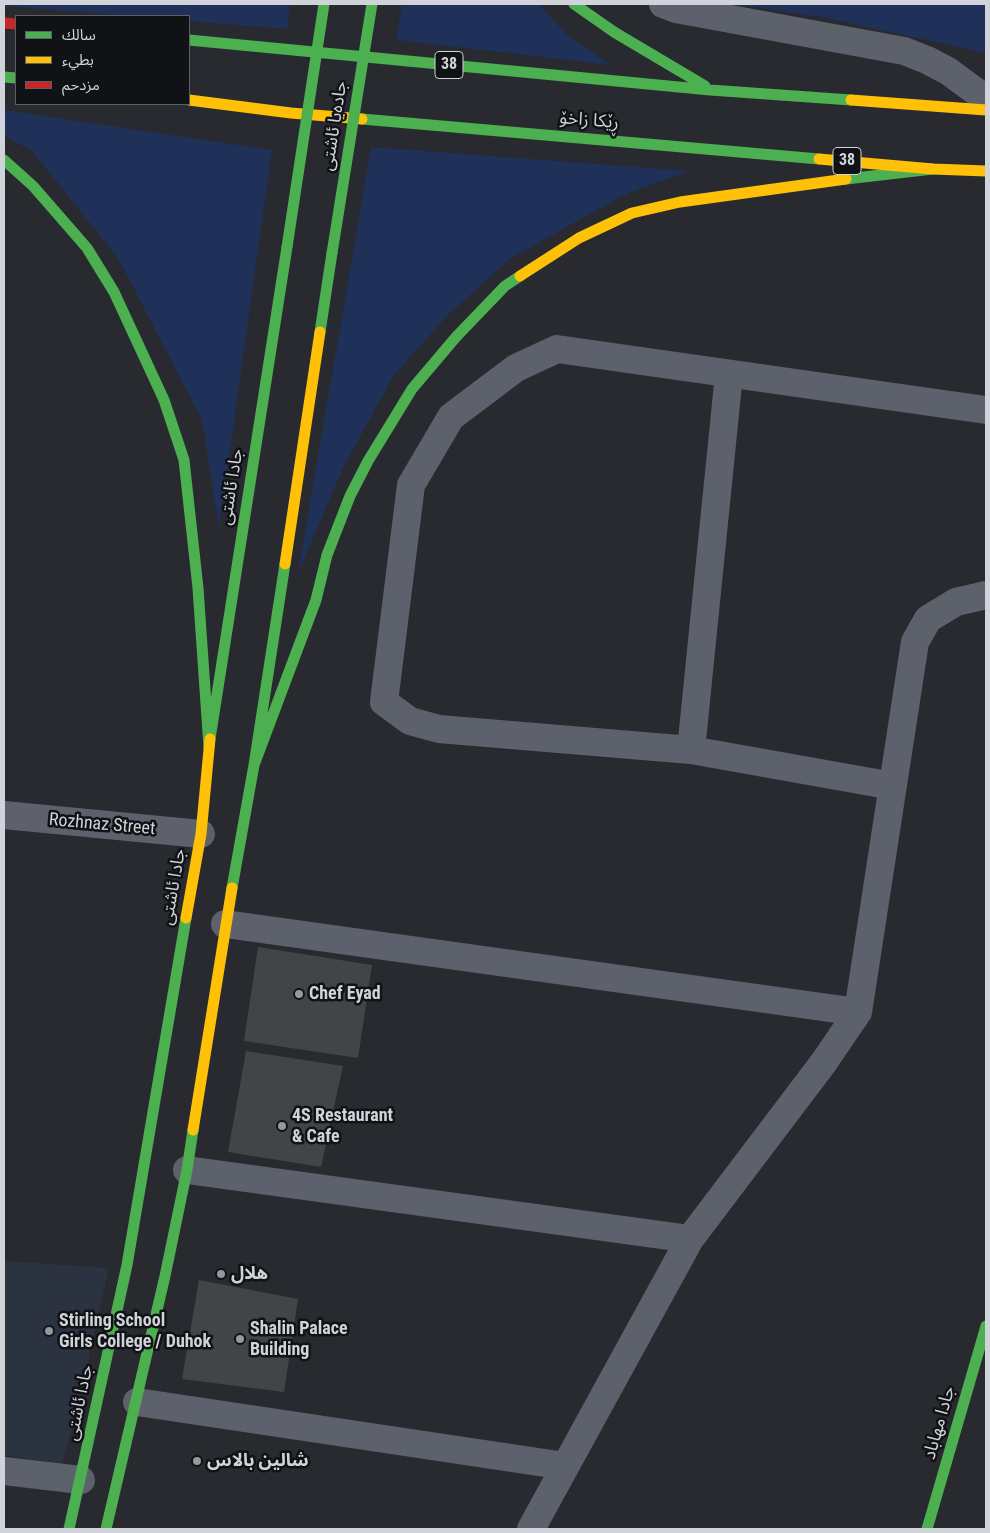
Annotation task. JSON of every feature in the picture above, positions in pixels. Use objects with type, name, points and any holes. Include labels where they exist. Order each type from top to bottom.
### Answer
[{"type":"main road","name":"جادەیا ئاشتی","points":[[287,247],[324,4]]},
{"type":"main road","name":"جادەیا ئاشتی","points":[[254,765],[372,4]]},
{"type":"main road","points":[[574,4],[614,32],[710,90]]},
{"type":"main road","name":"38","points":[[190,40],[710,90],[986,110]]},
{"type":"main road","name":"ڕێکا زاخۆ","points":[[190,100],[291,114],[933,169],[986,171]]},
{"type":"main road","points":[[4,160],[33,186],[87,248],[114,292],[164,400],[184,460],[198,588],[209,747]]},
{"type":"main road","points":[[106,1529],[166,1276],[187,1170],[226,924],[254,765],[316,600],[328,555],[350,496],[368,461],[412,389],[456,338],[506,286],[579,238],[632,213],[680,202],[772,188],[933,169]]},
{"type":"main road","name":"جادا ئاشتی","points":[[69,1529],[127,1264],[201,834],[209,747],[287,247]]},
{"type":"main road","name":"جادا مهاباد","points":[[927,1529],[986,1326]]},
{"type":"main road","points":[[941,1484],[945,1511]]},
{"type":"street","points":[[663,4],[676,9],[904,52],[948,71],[986,100]]},
{"type":"street","points":[[893,786],[691,750],[439,729],[410,721],[384,702],[411,486],[451,417],[516,368],[557,349],[986,410]]},
{"type":"street","points":[[691,750],[729,374]]},
{"type":"street","points":[[531,1529],[690,1239],[824,1062],[858,1012],[915,642],[928,619],[956,602],[986,595]]},
{"type":"street","name":"Rozhnaz Street","points":[[4,815],[201,834]]},
{"type":"street","points":[[226,924],[858,1012]]},
{"type":"street","points":[[187,1170],[690,1239]]},
{"type":"street","points":[[137,1402],[565,1466]]},
{"type":"street","points":[[4,1472],[81,1480]]},
{"type":"shaded area","points":[[8,4],[290,4],[287,29],[190,21],[190,15],[117,15],[4,6]]},
{"type":"shaded area","points":[[402,4],[539,4],[568,36],[611,65],[396,40]]},
{"type":"shaded area","points":[[730,4],[986,4],[986,53],[822,17]]},
{"type":"shaded area","points":[[4,110],[272,150],[219,528],[202,420],[118,258],[33,152],[4,135]]},
{"type":"shaded area","points":[[371,147],[690,171],[626,194],[511,258],[448,315],[394,375],[344,466],[298,573]]},
{"type":"shaded area","name":"Stirling School Girls College / Duhok","points":[[4,1261],[109,1268],[81,1393],[62,1464],[4,1455]]},
{"type":"building","points":[[258,947],[372,965],[358,1058],[244,1041]]},
{"type":"building","name":"4S Restaurant & Cafe","points":[[246,1051],[343,1066],[321,1167],[228,1152]]},
{"type":"building","name":"Shalin Palace Building","points":[[199,1280],[298,1299],[284,1392],[182,1379]]},
{"type":"traffic: fast","points":[[287,247],[324,4]]},
{"type":"traffic: fast","points":[[332,253],[372,4]]},
{"type":"traffic: fast","points":[[574,4],[614,32],[705,86]]},
{"type":"traffic: fast","points":[[190,40],[710,90],[851,100]]},
{"type":"traffic: fast","points":[[4,77],[15,78]]},
{"type":"traffic: fast","points":[[362,119],[819,159]]},
{"type":"traffic: fast","points":[[4,160],[33,186],[87,248],[114,292],[164,400],[184,460],[198,588],[209,747]]},
{"type":"traffic: fast","points":[[846,179],[933,169]]},
{"type":"traffic: fast","points":[[210,739],[287,247]]},
{"type":"traffic: fast","points":[[320,332],[332,253]]},
{"type":"traffic: fast","points":[[254,765],[316,600],[327,555],[350,496],[368,461],[412,389],[456,337],[505,286],[520,276]]},
{"type":"traffic: fast","points":[[232,888],[254,765],[285,564]]},
{"type":"traffic: fast","points":[[69,1529],[127,1265],[186,918]]},
{"type":"traffic: fast","points":[[106,1529],[165,1276],[187,1170],[193,1130]]},
{"type":"traffic: fast","points":[[927,1529],[986,1326]]},
{"type":"traffic: slow","points":[[190,100],[291,113],[362,119]]},
{"type":"traffic: slow","points":[[851,100],[986,110]]},
{"type":"traffic: slow","points":[[819,159],[933,169],[986,171]]},
{"type":"traffic: slow","points":[[520,276],[579,238],[632,213],[680,202],[846,179]]},
{"type":"traffic: slow","points":[[285,564],[320,332]]},
{"type":"traffic: slow","points":[[186,918],[201,834],[210,739]]},
{"type":"traffic: slow","points":[[193,1130],[232,888]]},
{"type":"traffic: jam","points":[[4,23],[15,24]]},
{"type":"place","name":"Chef Eyad","points":[[299,994]]},
{"type":"place","name":"4S Restaurant & Cafe","points":[[282,1126]]},
{"type":"place","name":"هلال","points":[[221,1274]]},
{"type":"place","name":"Stirling School Girls College / Duhok","points":[[49,1331]]},
{"type":"place","name":"Shalin Palace Building","points":[[240,1339]]},
{"type":"place","name":"شالين بالاس","points":[[197,1461]]}]
